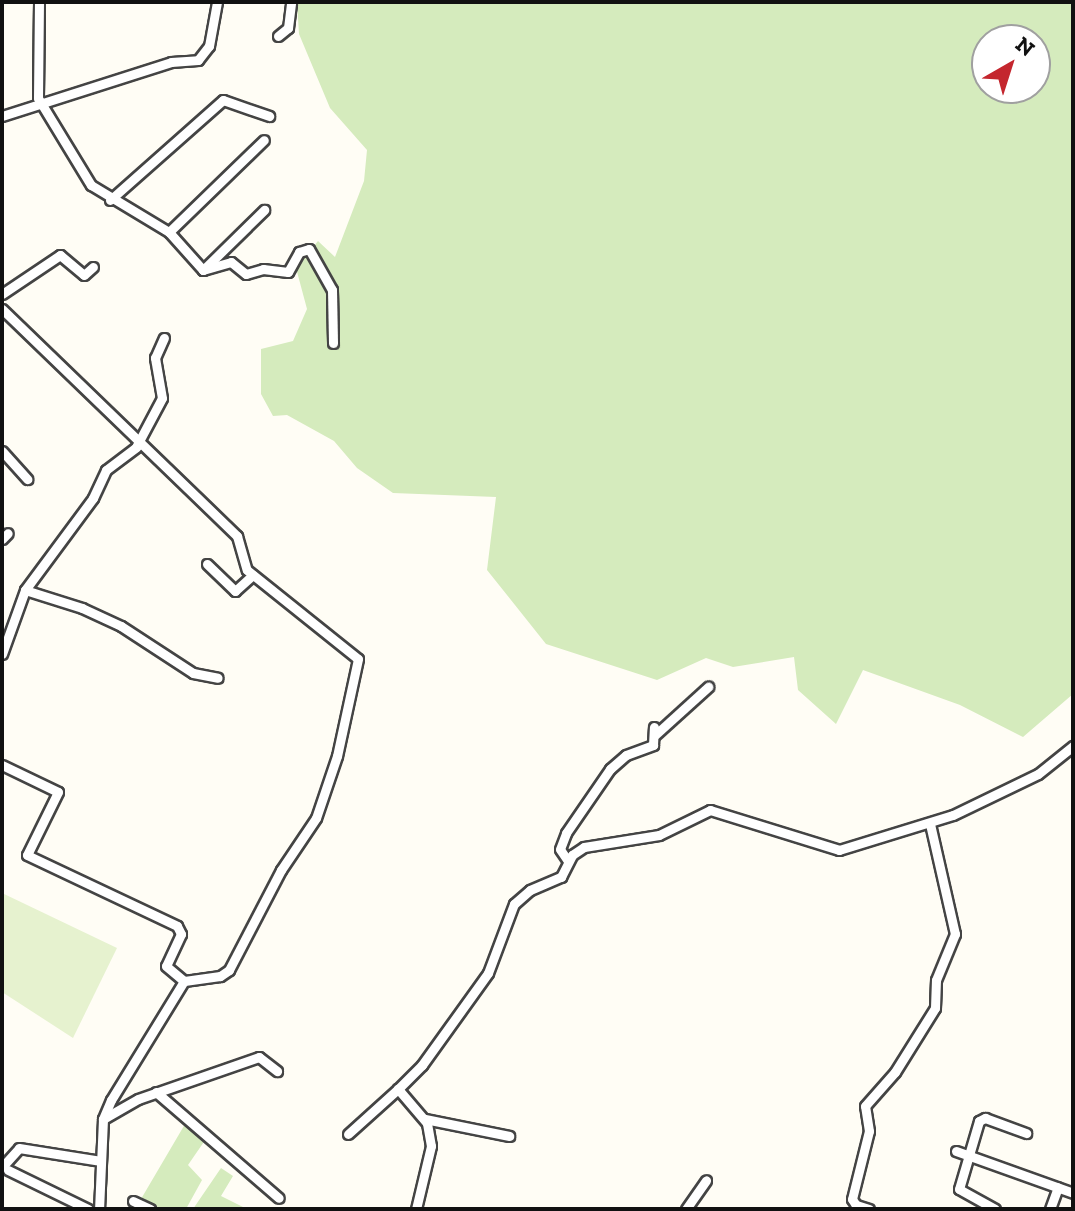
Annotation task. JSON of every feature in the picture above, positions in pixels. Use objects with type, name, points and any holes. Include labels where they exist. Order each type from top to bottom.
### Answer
[{"type":"street","points":[[39,2],[42,103],[91,185],[110,200],[169,232],[203,270]]},
{"type":"street","points":[[2,116],[171,62],[198,60],[209,46],[217,2]]},
{"type":"street","points":[[278,36],[288,28],[291,2]]},
{"type":"street","points":[[110,200],[223,100],[269,116]]},
{"type":"street","points":[[169,232],[264,140]]},
{"type":"street","points":[[203,270],[264,210]]},
{"type":"street","points":[[203,270],[231,262],[246,274],[263,269],[288,272],[299,252],[309,249],[332,290],[333,343]]},
{"type":"street","points":[[2,294],[38,266],[60,255],[84,275],[93,267]]},
{"type":"street","points":[[2,309],[237,536],[244,563],[253,575],[358,659],[337,756],[316,818],[281,870],[229,970],[220,976],[184,981],[166,966],[181,934],[177,926],[27,855],[27,845],[58,792],[2,765]]},
{"type":"street","points":[[2,654],[25,590],[69,534],[106,470],[133,452],[162,398],[155,358],[164,338]]},
{"type":"street","points":[[2,451],[27,479]]},
{"type":"street","points":[[207,564],[235,591],[253,575]]},
{"type":"street","points":[[25,590],[82,608],[121,626],[193,673],[218,678]]},
{"type":"street","points":[[568,861],[561,843],[603,779],[626,755],[653,745],[654,731],[708,687]]},
{"type":"street","points":[[348,1134],[422,1065],[488,973],[514,904],[530,890],[561,877],[568,861],[584,847],[659,835],[710,810],[830,849],[930,824],[1038,774],[1073,746]]},
{"type":"street","points":[[869,1209],[852,1199],[869,1131],[865,1106],[895,1072],[935,1008],[936,980],[955,934],[930,824]]},
{"type":"street","points":[[99,1209],[103,1119],[136,1054],[184,981]]},
{"type":"street","points":[[103,1119],[156,1092],[259,1057],[277,1071]]},
{"type":"street","points":[[398,1089],[425,1119],[431,1146],[416,1209]]},
{"type":"street","points":[[156,1092],[279,1198]]},
{"type":"street","points":[[995,1209],[959,1189],[968,1156],[985,1118],[1026,1133]]},
{"type":"street","points":[[425,1119],[509,1136]]},
{"type":"street","points":[[88,1209],[5,1168],[19,1148],[101,1161]]},
{"type":"street","points":[[956,1151],[1073,1193]]},
{"type":"street","points":[[686,1209],[706,1180]]},
{"type":"street","points":[[1050,1209],[1058,1187]]},
{"type":"street","points":[[133,1201],[150,1209]]},
{"type":"green space","points":[[297,2],[1073,2],[1073,694],[1023,737],[960,705],[863,670],[836,724],[798,690],[794,657],[733,667],[706,658],[657,680],[546,644],[487,570],[496,497],[393,493],[357,468],[334,441],[287,415],[273,416],[261,394],[261,349],[293,341],[307,309],[296,268],[318,241],[335,257],[364,181],[367,150],[330,108],[299,34]]},
{"type":"green space","points":[[2,893],[117,948],[73,1038],[2,992]]},
{"type":"green space","points":[[188,1119],[208,1136],[188,1165],[202,1180],[186,1209],[162,1209],[141,1199]]},
{"type":"green space","points":[[221,1168],[233,1176],[221,1196],[247,1209],[193,1209]]}]
